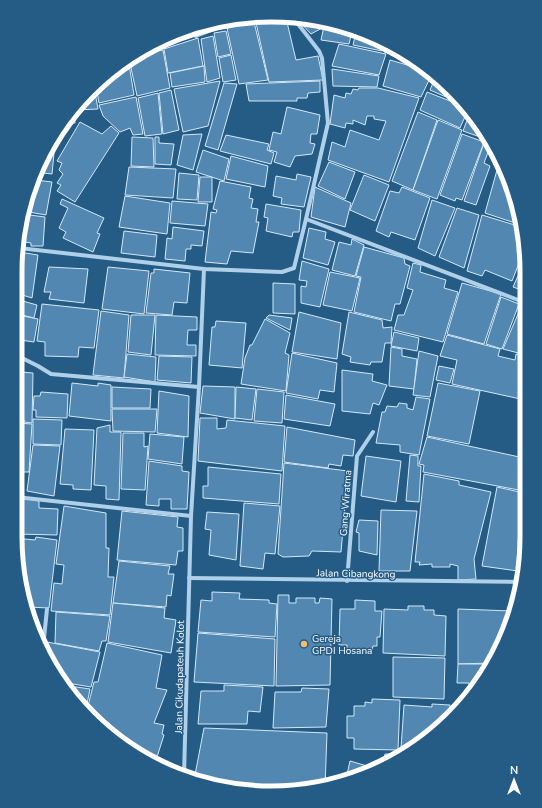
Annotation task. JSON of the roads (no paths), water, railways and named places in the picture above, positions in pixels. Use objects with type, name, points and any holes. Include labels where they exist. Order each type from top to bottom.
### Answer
[{"type":"street","points":[[23,248],[204,268],[282,272],[294,268],[328,123],[322,58],[298,24]]},
{"type":"street","points":[[196,36],[216,28]]},
{"type":"street","points":[[306,220],[520,301]]},
{"type":"street","name":"Jalan Cikudapateuh Kolot","points":[[184,770],[191,516],[199,387],[204,268]]},
{"type":"street","points":[[22,358],[51,374],[199,387]]},
{"type":"street","name":"Gang Wiratma","points":[[347,581],[357,456],[373,432]]},
{"type":"street","points":[[22,498],[191,516]]},
{"type":"street","name":"Jalan Cibangkong","points":[[189,578],[516,582]]},
{"type":"street","points":[[44,638],[47,609]]},
{"type":"place","name":"Gereja GPDI Hosana","points":[[304,644]]}]
